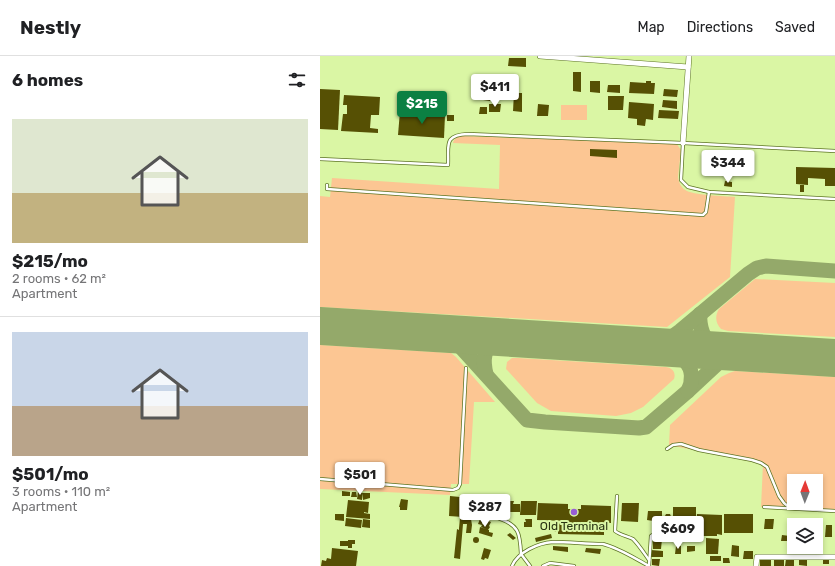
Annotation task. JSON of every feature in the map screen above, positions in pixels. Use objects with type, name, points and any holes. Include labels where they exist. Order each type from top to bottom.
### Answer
[{"type":"street","points":[[540,56],[598,58],[688,67]]},
{"type":"street","points":[[683,143],[689,56]]},
{"type":"street","points":[[756,566],[757,557],[835,557]]},
{"type":"lane","points":[[320,159],[448,165],[449,140],[453,136],[462,134],[835,151]]},
{"type":"lane","points":[[683,143],[682,180],[688,187],[709,192],[835,199]]},
{"type":"lane","points":[[327,185],[327,189],[703,215],[706,212],[709,192]]},
{"type":"lane","points":[[320,479],[453,490],[458,488],[460,484],[466,368]]},
{"type":"lane","points":[[667,449],[673,445],[680,444],[700,450],[761,463],[767,467],[780,496],[787,506]]},
{"type":"lane","points":[[617,496],[615,531],[632,539],[649,560]]},
{"type":"lane","points":[[764,507],[787,508]]},
{"type":"lane","points":[[820,510],[835,511]]},
{"type":"lane","points":[[498,518],[513,526],[520,536],[521,554],[530,566]]},
{"type":"lane","points":[[512,566],[521,554],[552,542],[603,544],[617,548],[649,566],[651,536],[654,534],[662,534]]},
{"type":"lane","points":[[543,566],[550,563],[574,566]]},
{"type":"shaded area","points":[[561,105],[587,105],[587,120],[561,120]]},
{"type":"shaded area","points":[[462,136],[676,143],[681,150],[678,177],[683,188],[687,191],[696,193],[735,197],[730,277],[667,327],[320,307],[320,196],[330,197],[332,178],[499,189],[500,145],[453,143],[455,139]]},
{"type":"shaded area","points":[[755,279],[835,283],[835,337],[728,331],[721,329],[716,319],[719,309]]},
{"type":"shaded area","points":[[320,345],[451,353],[456,357],[495,402],[474,402],[469,484],[451,484],[450,495],[320,489]]},
{"type":"shaded area","points":[[512,358],[666,367],[672,370],[675,377],[643,407],[631,413],[616,416],[551,411],[537,403],[506,369],[507,362]]},
{"type":"shaded area","points":[[735,371],[835,377],[835,512],[805,510],[823,510],[823,474],[787,474],[787,509],[761,507],[763,464],[669,445],[670,425],[721,377]]},
{"type":"building","points":[[509,58],[526,58],[526,67],[508,66]]},
{"type":"building","points":[[573,72],[581,72],[581,92],[573,91]]},
{"type":"building","points":[[590,81],[600,81],[600,93],[590,92]]},
{"type":"building","points":[[646,81],[655,83],[654,94],[629,93],[630,82],[646,83]]},
{"type":"building","points":[[608,85],[620,85],[620,93],[607,92]]},
{"type":"building","points":[[320,89],[340,90],[338,130],[320,129]]},
{"type":"building","points":[[664,89],[678,90],[677,97],[663,96]]},
{"type":"building","points":[[514,93],[522,93],[522,112],[513,111]]},
{"type":"building","points":[[483,94],[490,94],[490,101],[483,100]]},
{"type":"building","points":[[344,95],[380,97],[379,115],[371,115],[370,128],[378,129],[378,133],[341,131],[343,114],[347,114],[347,105],[343,105]]},
{"type":"building","points":[[608,96],[624,96],[623,110],[608,110]]},
{"type":"building","points":[[663,100],[677,101],[677,109],[662,107]]},
{"type":"building","points":[[629,102],[654,104],[653,120],[646,119],[645,126],[637,125],[637,119],[628,118]]},
{"type":"building","points":[[489,104],[501,104],[500,112],[489,112]]},
{"type":"building","points":[[538,104],[549,105],[548,116],[537,116]]},
{"type":"building","points":[[480,107],[487,107],[487,114],[479,114]]},
{"type":"building","points":[[659,110],[679,111],[678,119],[658,118]]},
{"type":"building","points":[[400,111],[445,115],[444,138],[398,135]]},
{"type":"building","points":[[447,115],[454,115],[454,121],[447,121]]},
{"type":"building","points":[[590,149],[617,150],[617,158],[590,156]]},
{"type":"building","points":[[796,167],[835,168],[835,186],[825,186],[825,179],[808,178],[808,185],[796,184]]},
{"type":"building","points":[[725,181],[732,182],[732,187],[724,186]]},
{"type":"building","points":[[800,185],[804,185],[804,192],[800,192]]},
{"type":"building","points":[[342,491],[350,492],[350,496],[342,496]]},
{"type":"building","points":[[352,492],[356,492],[357,497],[351,497]]},
{"type":"building","points":[[358,492],[363,493],[362,500],[357,499]]},
{"type":"building","points":[[363,493],[370,493],[370,498],[363,500]]},
{"type":"building","points":[[450,496],[470,498],[470,507],[464,506],[463,517],[449,516]]},
{"type":"building","points":[[474,498],[514,501],[513,504],[520,504],[520,512],[473,512]]},
{"type":"building","points":[[401,499],[408,500],[407,510],[400,510],[399,507]]},
{"type":"building","points":[[348,500],[369,502],[368,513],[364,513],[370,514],[370,519],[346,517]]},
{"type":"building","points":[[521,501],[537,501],[536,515],[520,515]]},
{"type":"building","name":"Old Terminal","points":[[538,503],[568,504],[568,509],[581,509],[581,505],[611,506],[611,523],[581,522],[581,524],[604,524],[604,535],[558,534],[558,532],[554,532],[554,525],[558,526],[558,523],[566,523],[566,521],[537,520]]},
{"type":"building","points":[[622,503],[639,503],[638,522],[621,521]]},
{"type":"building","points":[[673,507],[696,507],[696,530],[673,529]]},
{"type":"building","points":[[648,511],[662,511],[662,524],[654,524],[653,521],[647,520]]},
{"type":"building","points":[[335,514],[344,514],[344,521],[335,520]]},
{"type":"building","points":[[666,514],[670,514],[672,519],[668,522],[664,518]]},
{"type":"building","points":[[697,514],[722,515],[722,535],[696,536]]},
{"type":"building","points":[[724,514],[753,514],[753,533],[724,533]]},
{"type":"building","points":[[346,518],[362,520],[361,528],[345,526]]},
{"type":"building","points":[[460,518],[471,519],[472,525],[471,533],[466,533],[467,524],[463,524],[460,559],[454,558],[457,529],[459,530]]},
{"type":"building","points":[[363,519],[370,520],[370,528],[362,527]]},
{"type":"building","points":[[480,519],[483,520],[482,524],[486,525],[486,520],[491,522],[488,530],[489,532],[493,533],[492,537],[479,533],[480,527],[486,529],[481,527],[482,525],[478,524]]},
{"type":"building","points":[[525,519],[532,519],[532,527],[524,527],[524,522],[526,522]]},
{"type":"building","points":[[765,519],[774,519],[773,529],[764,529]]},
{"type":"building","points":[[826,525],[832,525],[832,537],[825,537]]},
{"type":"building","points":[[510,533],[516,538],[513,540],[507,535]]},
{"type":"building","points":[[551,534],[552,538],[536,542],[535,538]]},
{"type":"building","points":[[782,535],[787,536],[787,541],[781,541]]},
{"type":"building","points":[[476,537],[479,540],[476,543],[473,540]]},
{"type":"building","points":[[706,538],[719,539],[718,554],[706,554]]},
{"type":"building","points":[[653,539],[662,539],[661,549],[653,549]]},
{"type":"building","points":[[355,540],[355,544],[352,544],[352,548],[348,548],[348,546],[340,546],[340,541]]},
{"type":"building","points":[[732,545],[739,546],[739,557],[731,556]]},
{"type":"building","points":[[553,546],[568,547],[568,552],[553,550]]},
{"type":"building","points":[[676,546],[681,546],[681,554],[675,554]]},
{"type":"building","points":[[687,546],[695,546],[695,551],[687,552]]},
{"type":"building","points":[[332,548],[358,551],[356,566],[321,566],[322,560],[326,561],[327,558],[331,559]]},
{"type":"building","points":[[484,548],[491,550],[488,559],[485,558],[484,560],[481,559]]},
{"type":"building","points":[[586,548],[601,549],[600,554],[585,552]]},
{"type":"building","points":[[651,550],[663,551],[663,557],[651,557]]},
{"type":"building","points":[[744,551],[753,551],[753,559],[743,559]]},
{"type":"building","points":[[710,556],[721,556],[721,561],[710,561]]},
{"type":"building","points":[[723,558],[729,558],[730,563],[723,563]]},
{"type":"building","points":[[823,558],[829,559],[829,564],[823,564]]},
{"type":"building","points":[[652,559],[660,559],[659,566],[652,565]]},
{"type":"building","points":[[760,559],[771,559],[771,566],[760,566]]},
{"type":"building","points":[[774,559],[784,559],[784,566],[774,566]]},
{"type":"building","points":[[786,559],[794,559],[794,566],[785,566]]},
{"type":"building","points":[[799,559],[807,559],[807,566],[799,565]]},
{"type":"taxiway","points":[[658,347],[680,331],[757,268],[766,266],[835,271]]},
{"type":"taxiway","points":[[700,314],[701,328],[707,341],[717,348],[731,351]]},
{"type":"taxiway","points":[[447,334],[527,420],[639,428],[646,427],[731,351]]},
{"type":"taxiway","points":[[486,374],[484,359],[493,337]]},
{"type":"taxiway","points":[[667,347],[677,353],[690,368],[691,383],[688,391]]},
{"type":"runway","points":[[320,326],[835,358]]},
{"type":"place","name":"Old Terminal","points":[[574,512]]}]
